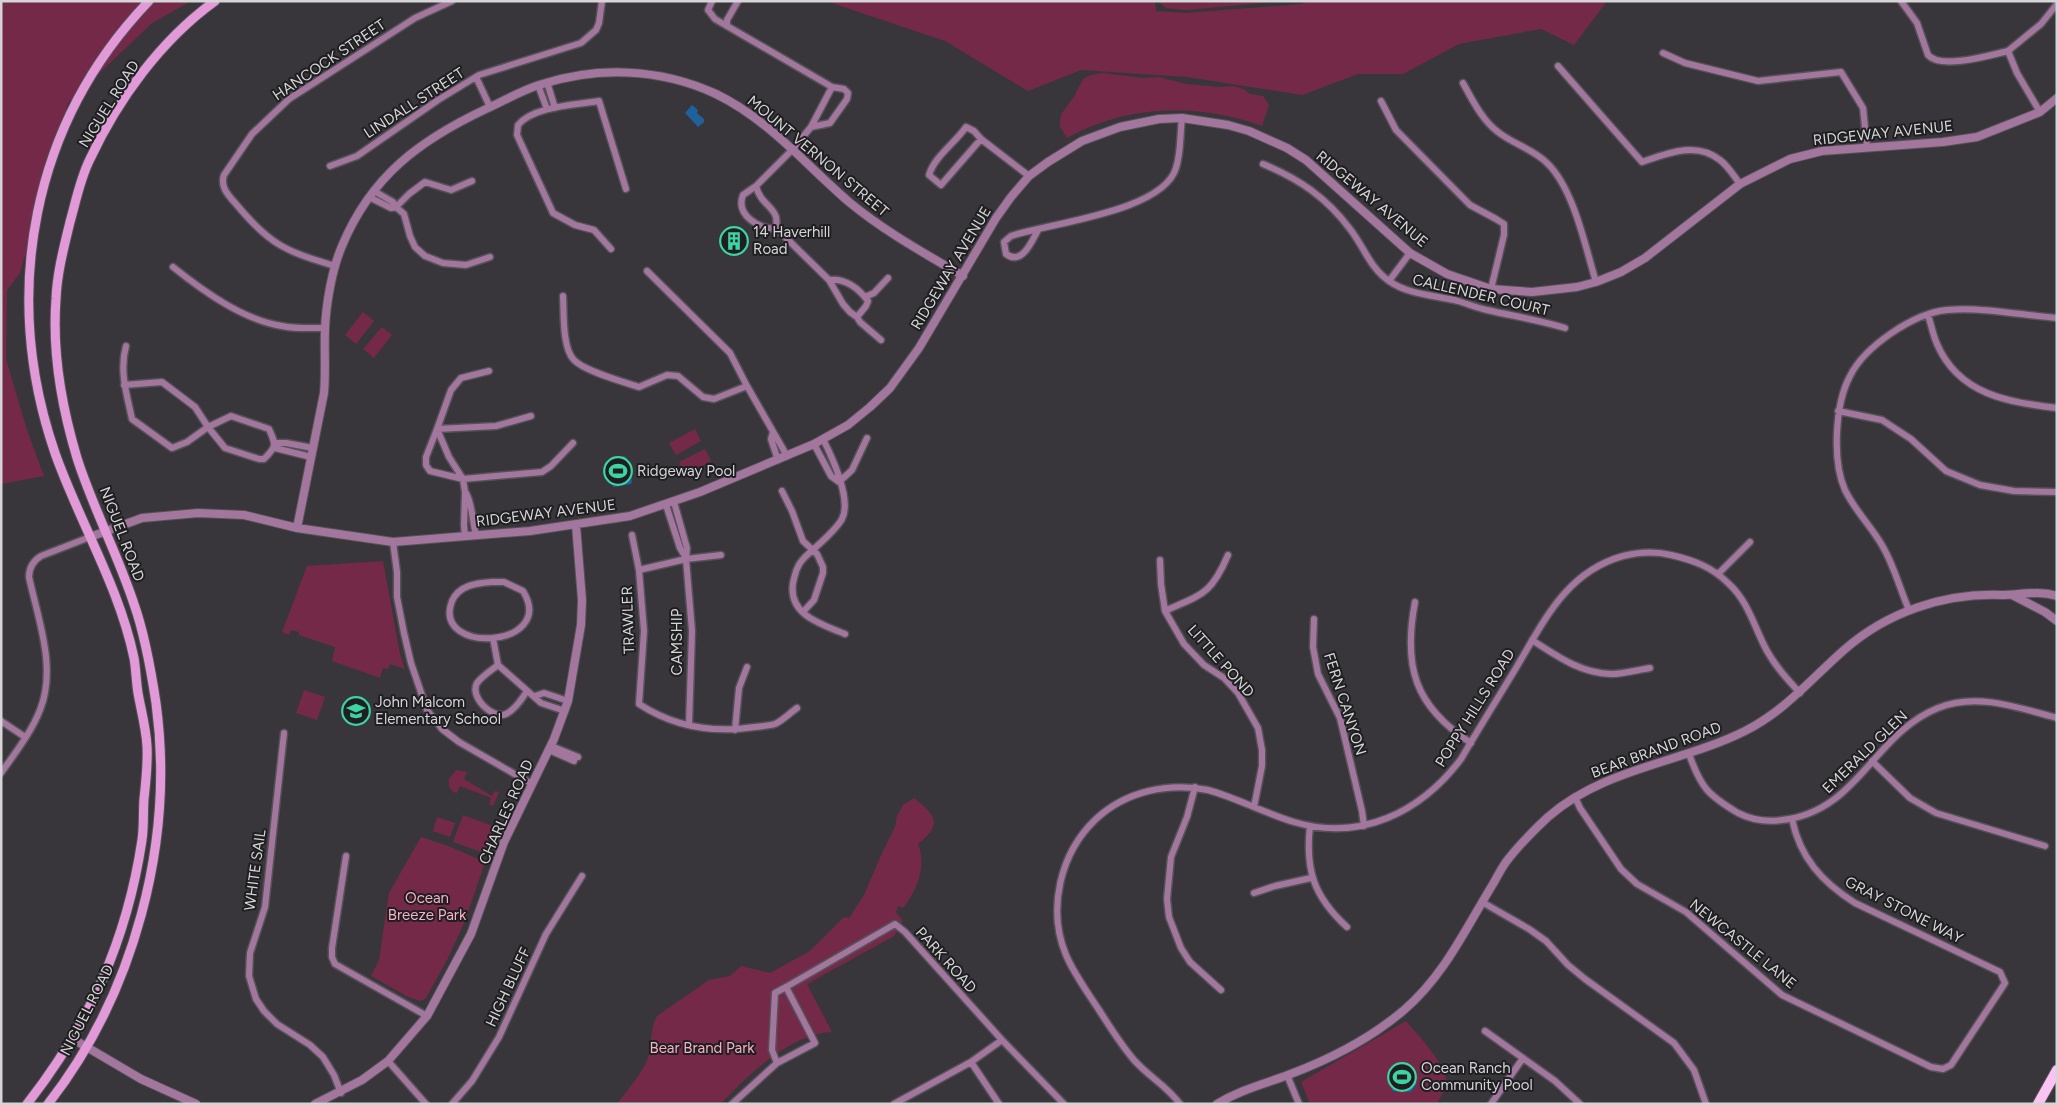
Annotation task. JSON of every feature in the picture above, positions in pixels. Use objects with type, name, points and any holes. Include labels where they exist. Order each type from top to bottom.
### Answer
[{"type":"main road","name":"NIGUEL ROAD","points":[[27,1104],[73,1038],[103,981],[128,904],[142,837],[147,771],[147,745],[134,657],[118,606],[55,453],[40,406],[33,371],[28,316],[32,225],[43,180],[74,102],[118,35],[149,1]]},
{"type":"main road","name":"NIGUEL ROAD","points":[[48,1104],[61,1088],[86,1046],[114,994],[130,955],[149,882],[161,784],[159,727],[144,641],[134,604],[78,461],[65,414],[58,374],[56,298],[63,254],[89,161],[128,94],[158,54],[176,33],[215,1]]},
{"type":"main road","points":[[2038,1104],[2057,1070]]},
{"type":"street","name":"HANCOCK STREET","points":[[335,266],[295,254],[272,241],[252,223],[226,192],[223,184],[224,174],[260,124],[284,103],[304,88],[415,18],[452,1]]},
{"type":"street","name":"LINDALL STREET","points":[[330,166],[357,156],[438,100],[476,77],[581,43],[596,30],[599,23],[602,1]]},
{"type":"street","points":[[712,1],[708,10],[709,14],[832,87],[844,89],[848,93],[848,99],[830,123],[811,126]]},
{"type":"street","points":[[727,26],[727,20],[738,1]]},
{"type":"street","points":[[1901,1],[1917,23],[1931,59],[1949,61],[1975,59],[2008,50],[2042,24],[2057,4]]},
{"type":"street","points":[[2008,50],[2017,73],[2040,112]]},
{"type":"street","points":[[1663,54],[1685,63],[1758,81],[1841,72],[1863,108],[1867,148]]},
{"type":"street","points":[[1558,66],[1642,162],[1675,151],[1696,150],[1710,153],[1722,161],[1740,184]]},
{"type":"street","name":"MOUNT VERNON STREET","points":[[297,528],[325,383],[325,328],[335,266],[349,230],[371,194],[392,169],[417,148],[450,127],[538,85],[587,73],[620,72],[678,80],[715,94],[738,106],[760,122],[830,186],[868,216],[963,276]]},
{"type":"street","points":[[476,77],[490,107]]},
{"type":"street","points":[[547,82],[555,108]]},
{"type":"street","points":[[1463,83],[1476,107],[1492,127],[1543,159],[1559,177],[1569,195],[1596,282]]},
{"type":"street","points":[[538,85],[547,109]]},
{"type":"street","points":[[832,87],[811,126],[792,150],[756,186],[743,195],[741,207],[744,213],[760,227],[777,229],[830,280],[843,304],[881,340]]},
{"type":"street","name":"RIDGEWAY AVENUE","points":[[1,773],[36,718],[43,703],[47,673],[46,656],[29,577],[30,568],[34,561],[41,556],[142,518],[198,513],[244,516],[297,528],[393,542],[576,525],[630,516],[674,502],[778,460],[814,444],[848,425],[890,388],[919,348],[996,218],[1029,176],[1082,141],[1120,127],[1182,118],[1228,125],[1249,131],[1287,148],[1318,170],[1410,253],[1447,274],[1491,289],[1532,292],[1577,287],[1621,272],[1645,258],[1740,184],[1790,159],[1822,151],[1943,142],[1977,137],[2040,112],[2057,98]]},
{"type":"street","points":[[1382,101],[1396,130],[1470,206],[1504,224],[1503,242],[1491,289]]},
{"type":"street","points":[[611,249],[595,231],[575,225],[553,213],[520,143],[517,135],[518,125],[524,119],[547,109],[599,102],[626,189]]},
{"type":"street","points":[[1038,230],[1023,254],[1015,258],[1006,254],[1004,242],[1016,234],[1115,211],[1165,186],[1176,168],[1182,118]]},
{"type":"street","points":[[981,139],[942,185],[929,175],[931,168],[960,137],[966,127],[974,131],[981,139],[1029,176]]},
{"type":"street","name":"CALLENDER COURT","points":[[1263,164],[1294,178],[1330,206],[1351,230],[1364,254],[1378,272],[1389,281],[1406,290],[1513,316],[1538,320],[1565,328]]},
{"type":"street","points":[[371,194],[391,208],[396,207],[425,182],[451,190],[472,180]]},
{"type":"street","points":[[756,186],[758,196],[773,211],[776,217],[777,229]]},
{"type":"street","points":[[396,207],[404,214],[415,247],[425,256],[443,263],[466,265],[490,257]]},
{"type":"street","points":[[1389,281],[1410,253]]},
{"type":"street","points":[[173,267],[199,288],[258,320],[282,326],[325,328]]},
{"type":"street","points":[[647,271],[730,353],[787,456]]},
{"type":"street","points":[[865,298],[874,293],[888,278]]},
{"type":"street","points":[[830,280],[840,280],[848,283],[868,301],[857,317]]},
{"type":"street","points":[[563,296],[566,345],[574,360],[596,373],[639,387],[667,375],[678,376],[703,396],[714,399],[747,386]]},
{"type":"street","points":[[1909,610],[1883,547],[1845,489],[1838,455],[1838,410],[1849,376],[1870,351],[1887,336],[1928,315],[1955,310],[2057,318]]},
{"type":"street","points":[[1928,315],[1937,345],[1956,374],[1984,394],[2020,403],[2057,408]]},
{"type":"street","points":[[126,346],[122,360],[124,385],[132,420],[172,448],[187,442],[208,426],[231,416],[269,429],[275,446]]},
{"type":"street","points":[[490,370],[461,378],[451,390],[426,457],[426,465],[430,470],[463,479],[542,472],[551,466],[573,443]]},
{"type":"street","points":[[124,385],[162,382],[196,407],[225,448],[258,459],[264,459],[275,446],[286,443],[313,448]]},
{"type":"street","points":[[1838,410],[1882,420],[1911,439],[1946,471],[1980,485],[2014,492],[2057,492]]},
{"type":"street","points":[[437,429],[496,426],[532,416]]},
{"type":"street","points":[[437,429],[449,457],[463,479],[465,492],[465,536]]},
{"type":"street","points":[[773,432],[771,439],[778,460]]},
{"type":"street","points":[[839,482],[852,470],[867,438]]},
{"type":"street","points":[[823,439],[838,472],[839,482],[845,497],[842,519],[800,563],[793,586],[793,599],[795,605],[803,612],[820,623],[845,634]]},
{"type":"street","points":[[814,444],[831,476],[839,482]]},
{"type":"street","points":[[275,446],[311,457]]},
{"type":"street","points":[[782,491],[792,511],[798,533],[822,561],[824,573],[814,600],[803,612]]},
{"type":"street","points":[[465,492],[471,502],[476,535]]},
{"type":"street","name":"CAMSHIP","points":[[674,502],[687,548],[686,559],[692,631],[689,725]]},
{"type":"street","name":"CAMSHIP","points":[[666,505],[680,548],[686,559]]},
{"type":"street","name":"CHARLES ROAD","points":[[315,1104],[362,1080],[388,1061],[427,1016],[471,934],[504,842],[550,748],[568,701],[581,625],[582,600],[576,525]]},
{"type":"street","name":"TRAWLER","points":[[632,535],[639,570],[644,631],[639,704],[653,713],[689,725]]},
{"type":"street","points":[[393,542],[397,572],[397,597],[404,633],[411,663],[427,710],[442,729],[459,742],[532,784]]},
{"type":"street","points":[[1718,574],[1750,542]]},
{"type":"street","name":"POPPY HILLS ROAD","points":[[1180,1104],[1165,1085],[1135,1061],[1096,1006],[1066,957],[1061,941],[1058,908],[1064,871],[1072,850],[1079,837],[1097,818],[1118,804],[1144,792],[1168,786],[1195,787],[1222,794],[1310,826],[1338,828],[1364,826],[1404,810],[1429,794],[1451,772],[1557,601],[1574,582],[1596,566],[1632,554],[1651,552],[1691,560],[1718,574],[1737,591],[1745,603],[1767,651],[1800,693]]},
{"type":"street","points":[[639,570],[686,559],[721,555]]},
{"type":"street","points":[[1165,611],[1200,595],[1211,587],[1228,556]]},
{"type":"street","name":"LITTLE POND","points":[[1160,560],[1165,611],[1184,644],[1204,665],[1224,678],[1238,693],[1258,728],[1262,750],[1262,766],[1254,807]]},
{"type":"street","points":[[504,582],[523,591],[527,597],[529,604],[526,622],[519,630],[509,635],[493,638],[469,636],[457,630],[451,621],[450,609],[453,598],[469,585],[504,582]]},
{"type":"street","name":"BEAR BRAND ROAD","points":[[1217,1104],[1245,1090],[1287,1076],[1332,1057],[1377,1031],[1406,1008],[1423,991],[1454,952],[1504,864],[1549,816],[1575,797],[1595,786],[1636,770],[1689,754],[1746,730],[1800,693],[1845,649],[1872,629],[1909,610],[1958,597],[2012,595],[2035,592],[2057,596]]},
{"type":"street","name":"BEAR BRAND ROAD","points":[[2012,595],[2045,612],[2057,621]]},
{"type":"street","points":[[1415,602],[1411,624],[1410,653],[1413,673],[1420,692],[1431,708],[1470,743]]},
{"type":"street","name":"FERN CANYON","points":[[1314,619],[1313,647],[1318,674],[1340,718],[1364,826]]},
{"type":"street","points":[[493,638],[498,665],[542,703],[565,710]]},
{"type":"street","points":[[1532,640],[1569,664],[1588,671],[1612,674],[1650,668]]},
{"type":"street","points":[[498,665],[478,683],[475,691],[477,698],[494,715],[508,714],[527,691]]},
{"type":"street","points":[[736,730],[739,688],[747,667]]},
{"type":"street","points":[[535,696],[544,693],[568,701]]},
{"type":"street","name":"EMERALD GLEN","points":[[1689,754],[1702,785],[1715,798],[1729,807],[1743,815],[1760,820],[1792,819],[1809,815],[1837,799],[1908,725],[1939,707],[1977,700],[1994,702],[2057,718]]},
{"type":"street","points":[[689,725],[718,730],[736,730],[775,724],[797,708]]},
{"type":"street","points":[[1,721],[25,736]]},
{"type":"street","name":"WHITE SAIL","points":[[284,733],[265,907],[250,953],[249,976],[256,1000],[264,1011],[277,1024],[310,1046],[323,1058],[334,1075],[341,1092]]},
{"type":"street","points":[[550,748],[576,759]]},
{"type":"street","points":[[1872,761],[1910,798],[1936,813],[2045,846]]},
{"type":"street","points":[[1195,787],[1187,817],[1171,857],[1167,899],[1168,917],[1180,948],[1190,962],[1221,990]]},
{"type":"street","name":"NEWCASTLE LANE","points":[[1575,797],[1580,808],[1621,869],[1638,884],[1686,912],[1782,995],[1931,1067],[1943,1069],[1952,1065],[2005,982]]},
{"type":"street","name":"GRAY STONE WAY","points":[[1792,819],[1796,838],[1804,854],[1824,882],[1855,903],[2000,972],[2005,982]]},
{"type":"street","points":[[1310,826],[1307,855],[1312,878],[1332,913],[1347,927]]},
{"type":"street","points":[[346,856],[332,948],[332,957],[335,964],[427,1016]]},
{"type":"street","name":"HIGH BLUFF","points":[[452,1104],[472,1081],[499,1036],[546,934],[582,876]]},
{"type":"street","points":[[1254,893],[1275,886],[1312,878]]},
{"type":"street","points":[[1482,902],[1540,937],[1585,979],[1674,1043],[1694,1070],[1706,1104]]},
{"type":"street","name":"PARK ROAD","points":[[777,1063],[772,1050],[775,993],[895,924],[905,932],[1002,1040],[1064,1104]]},
{"type":"street","points":[[732,1104],[777,1063],[815,1043],[786,987]]},
{"type":"street","points":[[1485,1031],[1555,1081],[1580,1104]]},
{"type":"street","points":[[73,1038],[141,1080],[184,1102],[196,1104]]},
{"type":"street","points":[[894,1104],[971,1062],[1002,1040]]},
{"type":"street","points":[[1491,1104],[1523,1058]]},
{"type":"street","points":[[388,1061],[426,1104]]},
{"type":"street","points":[[971,1062],[999,1104]]},
{"type":"street","points":[[1287,1076],[1298,1104]]},
{"type":"green space","points":[[1,1],[191,1],[152,23],[68,103],[20,273],[7,290],[6,359],[27,430],[44,476],[1,484]]},
{"type":"green space","points":[[826,1],[1155,1],[1156,11],[1186,13],[1301,4],[1309,1],[1607,1],[1574,45],[1541,29],[1459,44],[1403,74],[1358,74],[1302,95],[1187,77],[1081,70],[1028,91],[945,41]]},
{"type":"green space","points":[[1158,1],[1282,1],[1186,10],[1166,8]]},
{"type":"green space","points":[[1102,73],[1143,78],[1159,77],[1186,84],[1220,87],[1232,86],[1244,89],[1250,94],[1263,96],[1269,105],[1262,126],[1213,113],[1163,111],[1139,113],[1114,119],[1067,138],[1060,127],[1062,113],[1075,95],[1083,79]]},
{"type":"green space","points":[[363,312],[374,321],[356,344],[345,335]]},
{"type":"green space","points":[[382,327],[392,335],[374,358],[363,349]]},
{"type":"green space","points":[[695,429],[701,441],[676,455],[669,443]]},
{"type":"green space","points":[[705,449],[711,461],[685,475],[679,462]]},
{"type":"green space","points":[[383,561],[400,654],[405,669],[390,664],[388,669],[383,668],[380,678],[332,661],[335,647],[299,635],[299,632],[291,630],[289,635],[282,632],[307,566]]},
{"type":"green space","points":[[304,690],[325,697],[317,720],[296,713]]},
{"type":"green space","points":[[456,770],[467,772],[464,779],[492,796],[495,791],[499,792],[493,806],[489,804],[491,798],[460,786],[457,793],[451,790],[449,779]]},
{"type":"green space","name":"Bear Brand Park","points":[[914,798],[932,815],[934,825],[926,837],[918,844],[921,852],[921,869],[913,894],[903,908],[898,906],[896,912],[903,921],[894,936],[807,984],[832,1032],[817,1034],[801,1040],[771,1057],[721,1104],[617,1104],[638,1076],[648,1058],[653,1026],[657,1016],[709,980],[730,976],[741,966],[770,973],[810,951],[844,917],[849,918],[864,895],[895,827],[897,816],[903,805]]},
{"type":"green space","points":[[463,815],[493,826],[484,853],[453,842]]},
{"type":"green space","points":[[437,817],[455,823],[450,837],[433,831]]},
{"type":"green space","name":"Ocean Breeze Park","points":[[421,837],[451,847],[485,862],[465,921],[448,958],[426,998],[421,1001],[408,997],[371,976],[379,960],[389,893]]},
{"type":"green space","points":[[1406,1021],[1431,1050],[1445,1076],[1445,1088],[1436,1104],[1310,1104],[1301,1082]]},
{"type":"water","points":[[692,105],[704,119],[704,122],[698,127],[685,113]]},
{"type":"water","name":"Ridgeway Pool","points":[[624,456],[627,458],[628,476],[631,476],[632,482],[631,484],[614,487],[608,465],[606,466],[605,462]]},
{"type":"water","name":"Ocean Ranch Community Pool","points":[[1398,1071],[1417,1083],[1411,1092],[1392,1091]]},
{"type":"place","name":"14 Haverhill Road","points":[[734,241]]},
{"type":"place","name":"Ridgeway Pool","points":[[618,471]]},
{"type":"place","name":"John Malcom Elementary School","points":[[356,711]]},
{"type":"place","name":"Ocean Ranch Community Pool","points":[[1402,1077]]}]
